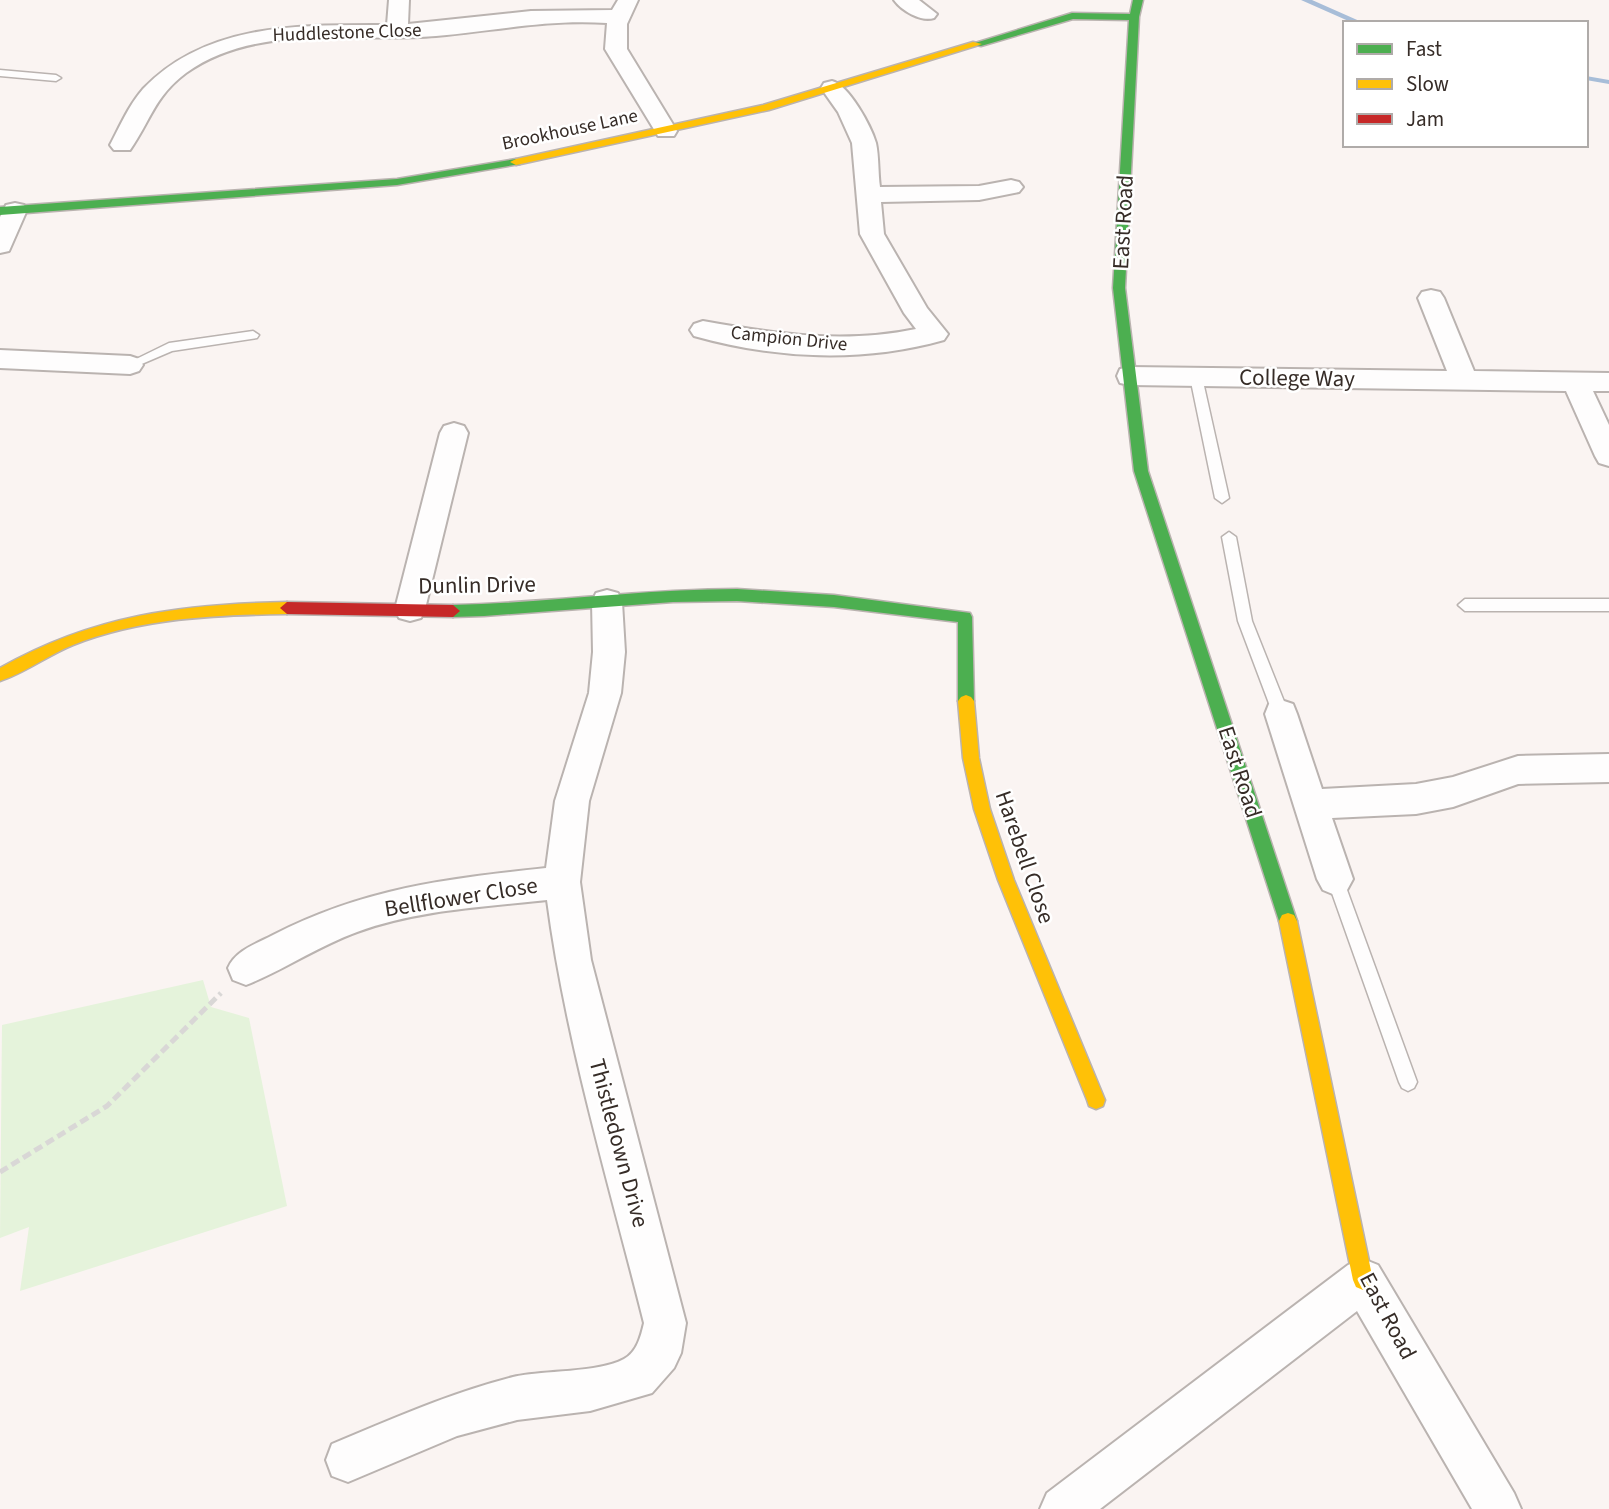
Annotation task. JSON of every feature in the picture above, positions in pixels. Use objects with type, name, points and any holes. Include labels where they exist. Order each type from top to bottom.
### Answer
[{"type":"street","points":[[397,32],[399,0]]},
{"type":"street","points":[[904,0],[927,14]]},
{"type":"street","name":"East Road","points":[[1138,0],[1134,17],[1119,288],[1141,471],[1289,924],[1363,1280],[1499,1509]]},
{"type":"street","points":[[623,9],[613,35],[616,49],[666,131]]},
{"type":"street","name":"Huddlestone Close","points":[[122,145],[149,96],[171,74],[195,58],[225,46],[292,32],[431,30],[557,14],[623,9]]},
{"type":"street","name":"Brookhouse Lane","points":[[8,210],[293,191],[397,181],[517,162],[765,108],[1072,16],[1134,17]]},
{"type":"street","name":"Campion Drive","points":[[704,330],[802,345],[839,347],[877,345],[935,334],[917,313],[872,234],[864,143],[849,110],[832,88]]},
{"type":"street","points":[[870,195],[979,193],[1011,187]]},
{"type":"street","points":[[0,245],[8,210]]},
{"type":"street","points":[[1431,298],[1464,380]]},
{"type":"street","points":[[0,359],[130,365]]},
{"type":"street","name":"College Way","points":[[1130,376],[1609,382]]},
{"type":"street","points":[[1575,381],[1609,456]]},
{"type":"street","points":[[410,609],[454,433]]},
{"type":"street","name":"Dunlin Drive","points":[[0,675],[38,651],[85,632],[136,619],[253,606],[518,610],[674,596],[738,595],[965,617]]},
{"type":"street","name":"Thistledown Drive","points":[[348,1461],[456,1413],[517,1398],[590,1390],[637,1378],[659,1353],[665,1323],[580,994],[562,882],[572,801],[605,693],[609,652],[607,602]]},
{"type":"street","name":"Harebell Close","points":[[965,617],[966,698],[971,758],[982,809],[1006,880],[1096,1100]]},
{"type":"street","points":[[1280,714],[1335,879]]},
{"type":"street","points":[[1310,804],[1416,799],[1453,792],[1518,771],[1609,768]]},
{"type":"street","name":"Bellflower Close","points":[[246,968],[316,932],[376,909],[447,895],[562,882]]},
{"type":"street","points":[[1063,1509],[1363,1280]]},
{"type":"lane","points":[[0,73],[56,78]]},
{"type":"lane","points":[[130,365],[170,346],[253,335]]},
{"type":"lane","points":[[1196,377],[1222,498]]},
{"type":"lane","points":[[1229,537],[1245,621],[1280,714]]},
{"type":"lane","points":[[1465,605],[1609,605]]},
{"type":"lane","points":[[1335,879],[1408,1082]]},
{"type":"path","points":[[0,1172],[107,1106],[246,968]]},
{"type":"green space","points":[[203,980],[211,1007],[249,1018],[287,1206],[20,1291],[29,1227],[0,1238],[2,1025]]},
{"type":"waterway","points":[[1305,0],[1355,21]]},
{"type":"waterway","points":[[1588,78],[1609,82]]},
{"type":"traffic: fast","points":[[1138,0],[1134,17],[1119,288],[1141,471],[1288,921]]},
{"type":"traffic: fast","points":[[977,44],[1072,16],[1134,17]]},
{"type":"traffic: fast","points":[[0,211],[397,182],[516,162]]},
{"type":"traffic: fast","points":[[453,611],[516,609],[673,596],[737,595],[834,601],[965,617],[966,701]]},
{"type":"traffic: slow","points":[[516,162],[765,108],[977,44]]},
{"type":"traffic: slow","points":[[0,675],[68,640],[138,620],[211,610],[287,608]]},
{"type":"traffic: slow","points":[[966,701],[971,758],[982,809],[1006,880],[1096,1100]]},
{"type":"traffic: slow","points":[[1288,921],[1363,1280]]},
{"type":"traffic: jam","points":[[287,608],[453,611]]}]
